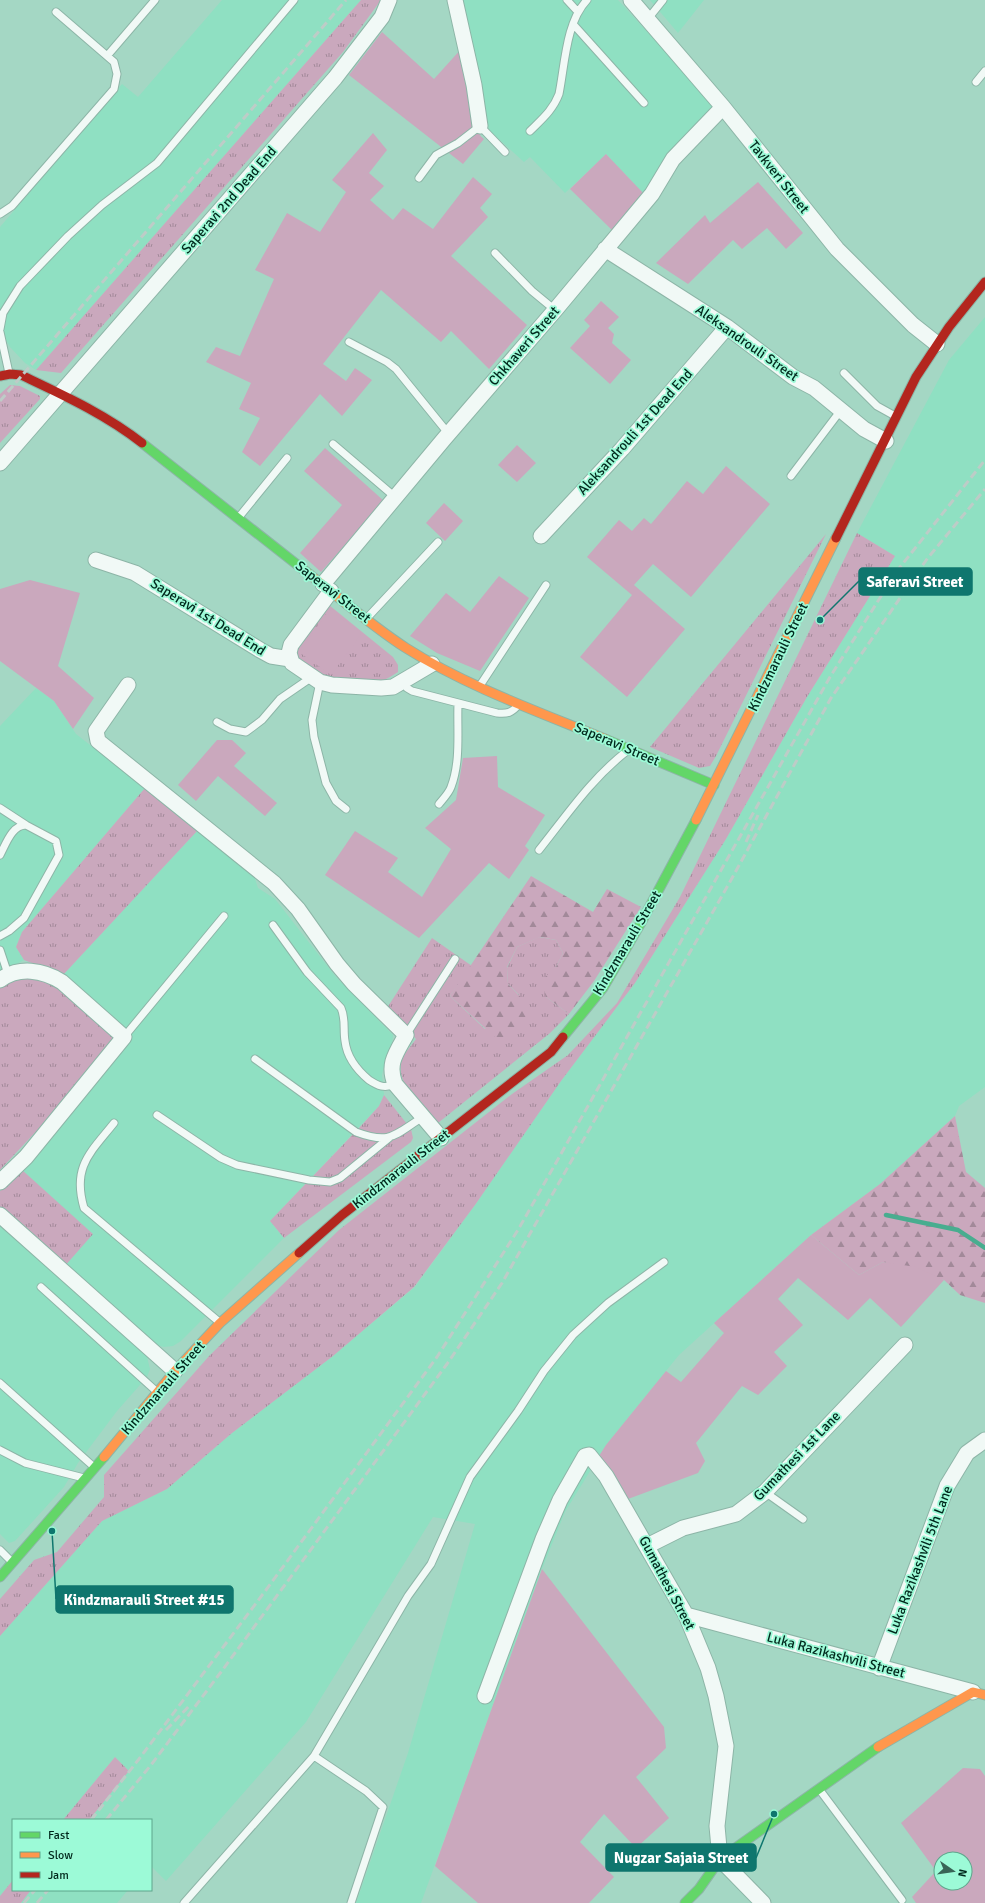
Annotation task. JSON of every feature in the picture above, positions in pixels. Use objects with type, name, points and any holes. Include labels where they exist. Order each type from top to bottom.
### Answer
[{"type":"main road","name":"Kindzmarauli Street","points":[[0,1577],[86,1479],[175,1371],[220,1323],[342,1215],[551,1052],[603,988],[642,921],[714,785],[886,441],[916,377],[937,344],[985,282]]},
{"type":"main road","name":"Saperavi Street","points":[[10,374],[21,376],[90,408],[130,432],[408,650],[432,664],[480,686],[714,785]]},
{"type":"main road","points":[[0,376],[10,374]]},
{"type":"main road","points":[[686,1903],[699,1889],[720,1859],[886,1741],[979,1694]]},
{"type":"street","name":"Saperavi 2nd Dead End","points":[[61,394],[335,78],[382,17],[389,0]]},
{"type":"street","points":[[455,0],[474,85],[480,126]]},
{"type":"street","name":"Tavkveri Street","points":[[631,0],[723,107],[837,249],[913,326],[937,344]]},
{"type":"street","name":"Chkhaveri Street","points":[[327,587],[395,497],[652,194],[673,158],[723,107]]},
{"type":"street","name":"Aleksandrouli Street","points":[[605,249],[727,327],[793,377],[814,388],[864,429],[886,441]]},
{"type":"street","name":"Aleksandrouli 1st Dead End","points":[[541,536],[622,449],[727,327]]},
{"type":"street","points":[[0,463],[61,394]]},
{"type":"street","name":"Saperavi 1st Dead End","points":[[96,560],[135,573],[260,650],[271,656],[290,659]]},
{"type":"street","points":[[327,587],[292,645],[289,652],[292,663],[316,679],[332,685],[381,688],[393,686],[432,664]]},
{"type":"street","points":[[128,685],[96,731],[98,742],[274,883],[298,909],[337,964],[354,984],[406,1036],[394,1057],[391,1068],[395,1084],[441,1138]]},
{"type":"street","points":[[0,1182],[26,1157],[124,1037],[62,982],[51,975],[36,971],[20,971],[4,977]]},
{"type":"street","points":[[0,1215],[175,1371]]},
{"type":"street","name":"Gumathesi 1st Lane","points":[[647,1546],[683,1528],[736,1514],[765,1492],[905,1345]]},
{"type":"street","name":"Luka Razikashvili 5th Lane","points":[[879,1668],[947,1486],[967,1453],[985,1440]]},
{"type":"street","name":"Gumathesi Street","points":[[485,1696],[543,1539],[560,1500],[587,1455],[589,1455],[606,1476],[686,1615],[708,1668],[716,1696],[726,1746],[716,1826],[720,1859]]},
{"type":"street","name":"Luka Razikashvili Street","points":[[686,1615],[979,1694]]},
{"type":"street","points":[[720,1859],[763,1903]]},
{"type":"lane","points":[[107,56],[155,0]]},
{"type":"lane","points":[[10,374],[0,330],[3,313],[20,286],[68,236],[102,205],[157,163],[294,0]]},
{"type":"lane","points":[[567,0],[578,12]]},
{"type":"lane","points":[[530,131],[550,112],[559,94],[573,24],[578,12],[588,0]]},
{"type":"lane","points":[[647,20],[663,0]]},
{"type":"lane","points":[[0,214],[12,206],[114,89],[117,74],[114,62],[56,12]]},
{"type":"lane","points":[[573,24],[644,103]]},
{"type":"lane","points":[[976,82],[985,71]]},
{"type":"lane","points":[[420,178],[436,155],[458,143],[480,126],[505,152]]},
{"type":"lane","points":[[495,253],[532,291],[555,310]]},
{"type":"lane","points":[[349,342],[387,362],[396,369],[448,433]]},
{"type":"lane","points":[[844,373],[877,406],[897,417]]},
{"type":"lane","points":[[791,476],[841,410]]},
{"type":"lane","points":[[333,444],[395,497]]},
{"type":"lane","points":[[238,518],[287,458]]},
{"type":"lane","points":[[367,619],[438,542]]},
{"type":"lane","points":[[480,686],[546,585]]},
{"type":"lane","points":[[217,722],[230,729],[246,732],[262,720],[280,698],[316,679]]},
{"type":"lane","points":[[316,679],[312,720],[314,737],[326,783],[336,802],[346,809]]},
{"type":"lane","points":[[403,681],[407,688],[412,691],[497,714],[507,714],[514,711],[520,703]]},
{"type":"lane","points":[[439,804],[451,788],[454,776],[457,756],[458,704]]},
{"type":"lane","points":[[539,850],[587,788],[612,763],[629,750]]},
{"type":"lane","points":[[0,808],[26,825],[56,841],[59,855],[24,918],[9,931],[0,936]]},
{"type":"lane","points":[[0,855],[16,828],[21,825],[26,825]]},
{"type":"lane","points":[[124,1037],[224,916]]},
{"type":"lane","points":[[273,925],[307,972],[341,1008],[345,1015],[345,1041],[350,1060],[360,1072],[374,1083],[388,1088],[395,1084]]},
{"type":"lane","points":[[0,950],[4,977]]},
{"type":"lane","points":[[406,1036],[455,959]]},
{"type":"lane","points":[[255,1059],[356,1132],[381,1139],[390,1137]]},
{"type":"lane","points":[[157,1115],[221,1158],[237,1165],[330,1182],[340,1178],[390,1137],[423,1117]]},
{"type":"lane","points":[[114,1123],[88,1156],[82,1167],[80,1179],[84,1208],[220,1323]]},
{"type":"lane","points":[[184,1903],[314,1756],[408,1596],[431,1564],[470,1477],[518,1411],[544,1371],[573,1335],[608,1303],[664,1262]]},
{"type":"lane","points":[[41,1287],[157,1393]]},
{"type":"lane","points":[[0,1383],[95,1468]]},
{"type":"lane","points":[[0,1450],[25,1462],[86,1479]]},
{"type":"lane","points":[[765,1492],[803,1519]]},
{"type":"lane","points":[[0,1550],[12,1563]]},
{"type":"lane","points":[[314,1756],[366,1791],[383,1807],[352,1903]]},
{"type":"lane","points":[[819,1789],[902,1900]]},
{"type":"shaded area","points":[[222,0],[361,0],[36,370],[25,363],[10,347],[3,335],[4,324],[0,325],[0,227],[122,84],[138,97]]},
{"type":"shaded area","points":[[463,0],[618,0],[717,108],[645,195],[606,154],[565,193],[530,157],[524,162],[490,131],[484,118],[480,81]]},
{"type":"shaded area","points":[[650,0],[704,0],[678,33]]},
{"type":"shaded area","points":[[985,317],[985,1087],[959,1106],[955,1116],[880,1184],[811,1235],[679,1355],[606,1445],[565,1512],[542,1569],[421,1903],[356,1903],[408,1753],[475,1524],[433,1517],[306,1722],[166,1881],[152,1867],[152,1819],[90,1819],[129,1771],[115,1757],[64,1819],[12,1819],[12,1881],[0,1896],[0,1636],[102,1521],[167,1489],[232,1433],[333,1356],[415,1287],[475,1205],[561,1081],[635,983],[726,839],[807,697],[895,556],[857,533],[949,360]]},
{"type":"shaded area","points":[[36,688],[54,701],[76,734],[145,788],[22,932],[16,947],[24,960],[0,973],[0,726]]},
{"type":"shaded area","points":[[198,830],[254,876],[258,888],[275,899],[336,977],[393,1035],[392,1045],[385,1061],[382,1075],[384,1095],[379,1106],[270,1221],[284,1238],[181,1341],[173,1346],[164,1347],[153,1344],[64,1267],[21,1169],[132,1037],[63,975]]},
{"type":"shaded area","points":[[0,1226],[146,1353],[150,1369],[147,1377],[117,1411],[78,1463],[64,1487],[15,1541],[9,1543],[0,1534]]},
{"type":"shaded area","points":[[30,1891],[127,1891],[117,1903],[21,1903]]},
{"type":"green space","points":[[361,0],[381,0],[343,52],[61,373],[36,370]]},
{"type":"green space","points":[[382,32],[434,79],[462,48],[471,111],[474,123],[484,139],[463,164],[349,75]]},
{"type":"green space","points":[[373,133],[387,150],[369,173],[384,186],[370,200],[393,220],[403,208],[433,229],[473,177],[492,194],[480,208],[488,217],[451,256],[527,325],[489,369],[451,331],[441,342],[381,290],[323,364],[346,381],[355,368],[372,380],[342,416],[320,394],[260,466],[242,452],[260,418],[239,409],[251,383],[206,362],[216,347],[240,356],[274,279],[255,270],[287,213],[320,232],[346,192],[332,180]]},
{"type":"green space","points":[[606,154],[645,195],[613,231],[570,189]]},
{"type":"green space","points":[[758,182],[803,233],[786,249],[767,228],[742,249],[733,240],[688,284],[656,263],[705,215],[710,223]]},
{"type":"green space","points":[[601,301],[619,317],[608,328],[614,334],[612,343],[631,360],[610,384],[570,348],[590,326],[584,320]]},
{"type":"green space","points":[[10,385],[20,386],[40,396],[40,399],[0,443],[0,394]]},
{"type":"green space","points":[[517,445],[536,463],[517,482],[498,465]]},
{"type":"green space","points":[[325,448],[384,501],[321,572],[300,553],[342,505],[304,471]]},
{"type":"green space","points":[[726,466],[770,504],[691,597],[653,564],[634,585],[685,629],[627,697],[580,657],[632,595],[587,557],[619,520],[632,531],[644,518],[651,524],[687,481],[703,494]]},
{"type":"green space","points":[[444,503],[463,521],[445,541],[426,523]]},
{"type":"green space","points":[[857,533],[895,556],[807,697],[726,839],[635,983],[561,1081],[475,1205],[414,1287],[333,1356],[232,1433],[167,1489],[102,1521],[0,1636],[0,1599],[34,1560],[57,1552],[104,1497],[104,1475],[210,1355],[339,1230],[512,1094],[568,1055],[617,1003],[680,897]]},
{"type":"green space","points":[[826,534],[710,766],[699,768],[650,747]]},
{"type":"green space","points":[[499,576],[529,598],[480,671],[437,653],[410,636],[446,593],[470,612]]},
{"type":"green space","points":[[30,580],[80,593],[58,666],[94,698],[73,729],[54,701],[0,661],[0,589]]},
{"type":"green space","points":[[329,605],[393,657],[398,665],[398,672],[380,682],[328,679],[300,665],[295,651]]},
{"type":"green space","points":[[329,610],[362,633],[331,675],[299,652]]},
{"type":"green space","points":[[217,740],[232,740],[246,753],[234,766],[277,803],[265,816],[218,776],[196,801],[178,785]]},
{"type":"green space","points":[[497,756],[498,787],[545,815],[525,846],[529,850],[509,879],[489,863],[419,938],[325,875],[355,831],[398,858],[388,872],[422,897],[451,849],[425,828],[456,800],[463,758]]},
{"type":"green space","points":[[145,788],[198,830],[63,975],[24,960],[16,947],[22,932]]},
{"type":"green space","points":[[531,876],[593,912],[607,889],[641,907],[594,981],[569,1014],[546,997],[541,981],[556,967],[563,953],[556,940],[540,937],[517,947],[507,967],[508,984],[528,1005],[529,1022],[514,1037],[498,1040],[450,996]]},
{"type":"green space","points":[[539,937],[556,940],[563,953],[556,967],[546,997],[569,1014],[549,1034],[438,1123],[410,1093],[405,1085],[401,1067],[403,1057],[416,1039],[387,1008],[432,938],[472,966],[450,996],[485,1029],[519,995],[508,984],[507,968],[517,947]]},
{"type":"green space","points":[[18,978],[48,980],[58,985],[116,1038],[44,1123],[0,1170],[0,988]]},
{"type":"green space","points":[[384,1095],[411,1129],[413,1138],[411,1142],[284,1238],[270,1221],[379,1106]]},
{"type":"green space","points":[[955,1116],[966,1172],[985,1188],[985,1303],[960,1295],[944,1280],[883,1262],[859,1275],[811,1235],[880,1184]]},
{"type":"green space","points":[[21,1169],[93,1234],[64,1267],[0,1208],[0,1191]]},
{"type":"green space","points":[[811,1235],[859,1275],[883,1262],[916,1267],[944,1280],[901,1327],[870,1298],[848,1320],[798,1278],[778,1299],[803,1325],[774,1352],[787,1366],[758,1395],[742,1386],[696,1443],[705,1461],[698,1473],[628,1499],[599,1456],[606,1445],[666,1371],[681,1382],[724,1333],[714,1323]]},
{"type":"green space","points":[[542,1569],[664,1727],[666,1748],[636,1777],[669,1818],[636,1848],[604,1814],[580,1842],[614,1877],[589,1903],[478,1903],[435,1866]]},
{"type":"green space","points":[[115,1757],[129,1771],[90,1819],[64,1819]]},
{"type":"green space","points":[[963,1768],[980,1769],[985,1776],[985,1903],[916,1903],[912,1897],[933,1874],[933,1891],[973,1891],[973,1851],[933,1851],[933,1867],[901,1823]]},
{"type":"green space","points":[[12,1881],[12,1891],[30,1891],[21,1903],[0,1903],[0,1896]]},
{"type":"waterway","points":[[886,1215],[958,1230],[985,1248]]},
{"type":"railway","points":[[0,401],[346,0]]},
{"type":"railway","points":[[92,1819],[139,1759],[266,1590],[437,1357],[518,1230],[830,677],[897,571],[985,460]]},
{"type":"railway","points":[[107,1819],[151,1765],[221,1672],[447,1364],[502,1283],[731,880],[831,698],[927,559],[985,489]]},
{"type":"railway","points":[[746,842],[758,815]]},
{"type":"railway","points":[[166,1730],[191,1704]]},
{"type":"railway","points":[[24,1903],[34,1891]]},
{"type":"railway","points":[[37,1903],[47,1891]]},
{"type":"traffic: fast","points":[[142,443],[309,574]]},
{"type":"traffic: fast","points":[[605,739],[714,785]]},
{"type":"traffic: fast","points":[[563,1037],[603,988],[642,921],[696,820]]},
{"type":"traffic: fast","points":[[0,1577],[104,1457]]},
{"type":"traffic: fast","points":[[685,1903],[699,1889],[720,1859],[878,1747]]},
{"type":"traffic: slow","points":[[696,820],[836,538]]},
{"type":"traffic: slow","points":[[309,574],[381,631],[429,662],[503,698],[605,739]]},
{"type":"traffic: slow","points":[[104,1457],[175,1371],[220,1323],[299,1253]]},
{"type":"traffic: slow","points":[[878,1747],[973,1692],[985,1695]]},
{"type":"traffic: jam","points":[[836,538],[916,377],[949,327],[985,282]]},
{"type":"traffic: jam","points":[[0,376],[10,374],[21,375],[99,414],[142,443]]},
{"type":"traffic: jam","points":[[299,1253],[342,1215],[551,1052],[563,1037]]},
{"type":"place","name":"Saferavi Street","points":[[820,620]]},
{"type":"place","name":"Kindzmarauli Street #15","points":[[52,1531]]},
{"type":"place","name":"Nugzar Sajaia Street","points":[[774,1814]]}]
